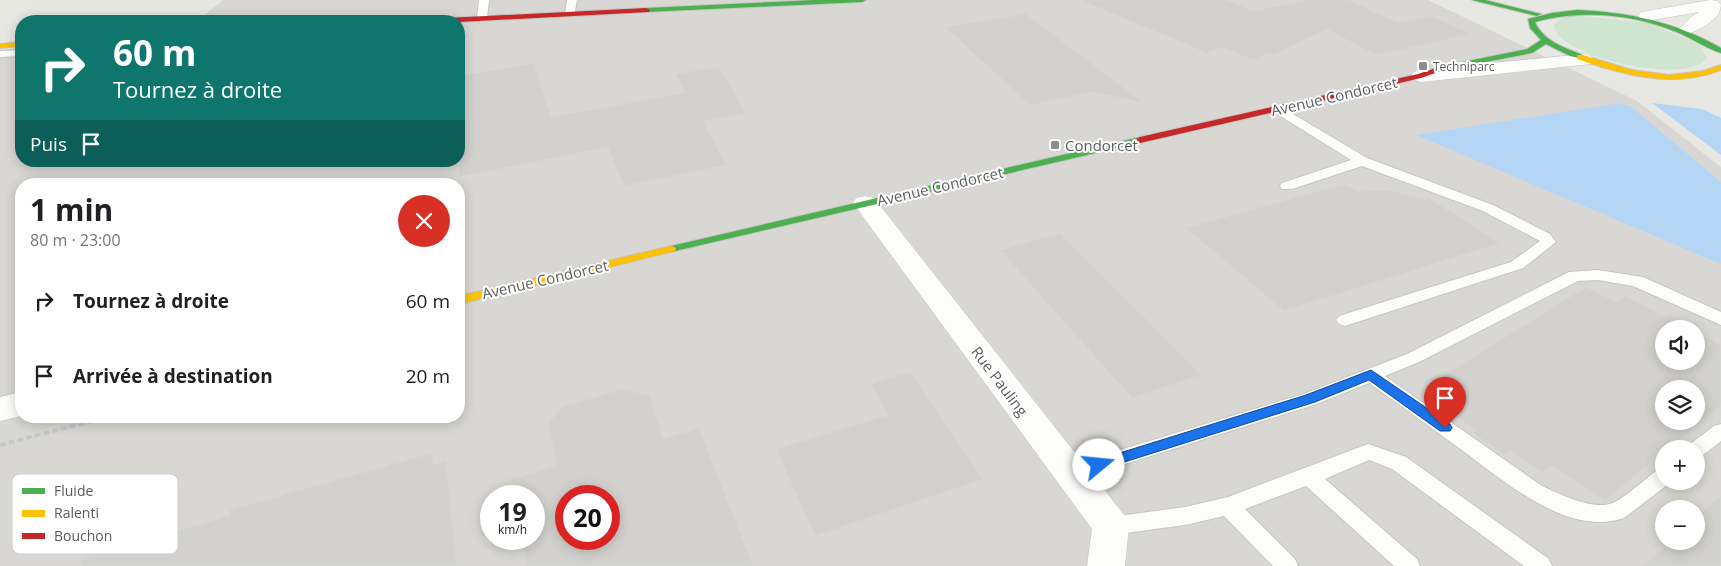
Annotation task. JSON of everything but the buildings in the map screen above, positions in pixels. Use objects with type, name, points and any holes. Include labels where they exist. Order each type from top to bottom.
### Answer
[{"type":"street","points":[[465,19],[862,0]]},
{"type":"street","points":[[1476,0],[1537,14]]},
{"type":"street","points":[[1647,16],[1672,13],[1716,3]]},
{"type":"street","points":[[1688,30],[1697,21],[1710,13],[1716,3]]},
{"type":"street","points":[[1720,70],[1700,76],[1674,77],[1644,74],[1584,60],[1546,41],[1534,31],[1531,21],[1537,14],[1562,4],[1616,9],[1647,16],[1688,30],[1712,43],[1721,51]]},
{"type":"street","name":"Avenue Condorcet","points":[[465,299],[865,203],[1421,76],[1442,68],[1529,51],[1546,41]]},
{"type":"street","points":[[0,46],[15,45]]},
{"type":"street","name":"Avenue Condorcet","points":[[1421,76],[1451,74],[1515,65],[1584,60]]},
{"type":"street","points":[[1674,77],[1699,85]]},
{"type":"street","name":"Rue Pauling","points":[[865,203],[1111,526]]},
{"type":"street","points":[[0,409],[15,405]]},
{"type":"street","points":[[1106,566],[1111,526]]},
{"type":"lane","points":[[482,18],[484,0]]},
{"type":"lane","points":[[570,14],[572,0]]},
{"type":"lane","points":[[0,54],[15,53]]},
{"type":"lane","points":[[1278,109],[1362,161],[1488,208],[1545,237],[1548,242],[1517,265],[1346,320]]},
{"type":"lane","points":[[1287,186],[1362,161]]},
{"type":"lane","points":[[1071,474],[1310,399],[1413,358],[1575,276],[1598,275],[1637,281],[1721,319]]},
{"type":"lane","points":[[1371,375],[1535,492],[1567,507],[1594,513],[1617,512],[1655,483]]},
{"type":"lane","points":[[1705,443],[1721,431]]},
{"type":"lane","points":[[1111,526],[1176,518],[1228,506],[1368,452],[1399,463],[1541,566]]},
{"type":"lane","points":[[1309,476],[1409,566]]},
{"type":"lane","points":[[1228,506],[1287,566]]},
{"type":"path","points":[[0,445],[84,423]]},
{"type":"shaded area","points":[[223,0],[1428,0],[1637,101],[1721,167],[1721,566],[0,566],[0,50],[15,49],[15,167],[465,167],[465,15],[204,15]]},
{"type":"green space","points":[[1574,15],[1649,23],[1700,45],[1707,57],[1696,66],[1677,69],[1653,69],[1626,65],[1600,58],[1577,48],[1561,37],[1554,25],[1564,17]]},
{"type":"water","points":[[1652,103],[1702,109],[1721,118],[1721,155]]},
{"type":"water","points":[[1615,104],[1629,105],[1721,182],[1721,264],[1416,135]]},
{"type":"traffic: fast","points":[[646,10],[862,0]]},
{"type":"traffic: fast","points":[[1476,0],[1537,14]]},
{"type":"traffic: fast","points":[[1580,57],[1558,48],[1544,39],[1538,34],[1531,21],[1552,15],[1577,12],[1629,16],[1679,30],[1721,51]]},
{"type":"traffic: fast","points":[[1438,69],[1529,51],[1545,41]]},
{"type":"traffic: fast","points":[[671,249],[1140,140]]},
{"type":"traffic: slow","points":[[0,46],[15,45]]},
{"type":"traffic: slow","points":[[1580,57],[1632,73],[1650,76],[1687,77],[1705,74],[1721,67]]},
{"type":"traffic: slow","points":[[465,299],[671,249]]},
{"type":"traffic: jam","points":[[465,19],[646,10]]},
{"type":"traffic: jam","points":[[1140,140],[1421,76],[1438,69]]},
{"type":"place","name":"Techniparc","points":[[1423,66]]},
{"type":"place","name":"Condorcet","points":[[1055,145]]},
{"type":"route","points":[[1099,465],[1310,399],[1371,375],[1445,428]]}]
